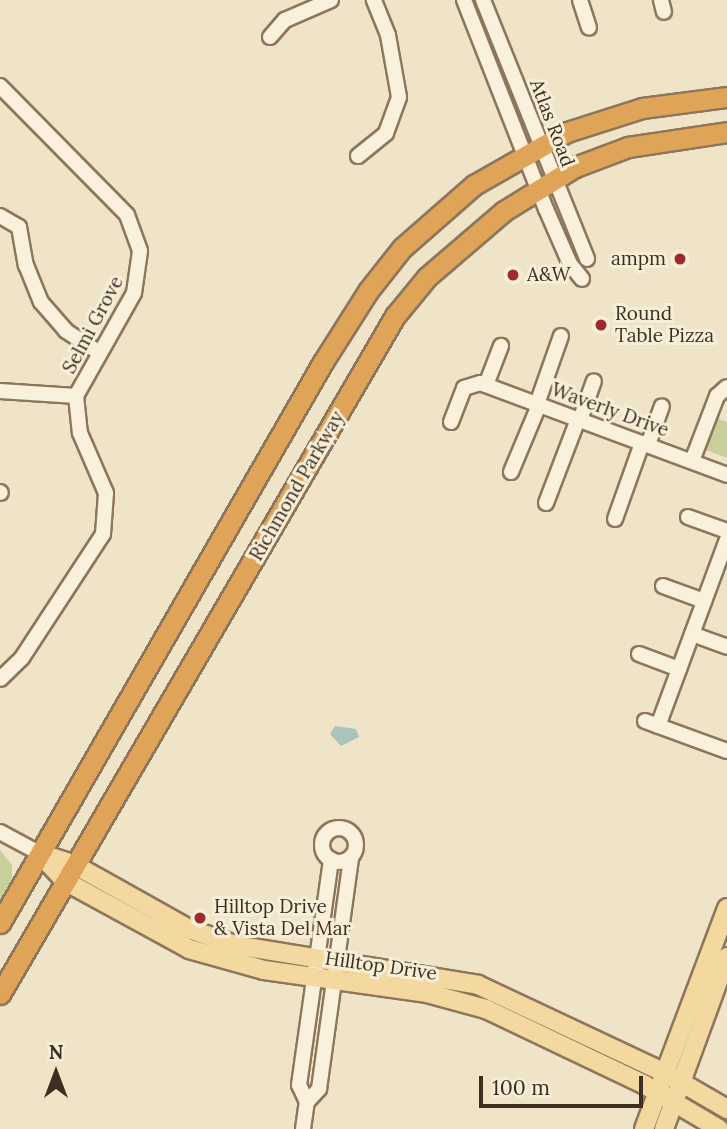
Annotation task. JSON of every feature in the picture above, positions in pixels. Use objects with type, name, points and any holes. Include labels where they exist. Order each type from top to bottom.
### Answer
[{"type":"highway","name":"Richmond Parkway","points":[[0,923],[368,291],[433,218],[474,185],[533,149],[642,108],[727,97]]},
{"type":"highway","name":"Richmond Parkway","points":[[0,994],[395,316],[462,244],[575,167],[628,147],[727,132]]},
{"type":"main road","name":"Hilltop Drive","points":[[39,853],[188,949],[236,964],[314,978],[427,993],[486,1009],[666,1097],[719,1129]]},
{"type":"main road","name":"Hilltop Drive","points":[[70,873],[212,938],[258,950],[478,985],[673,1077],[727,1109]]},
{"type":"main road","points":[[645,1129],[666,1097],[727,908]]},
{"type":"main road","points":[[673,1077],[727,957]]},
{"type":"main road","points":[[664,1129],[666,1097]]},
{"type":"street","points":[[270,37],[285,20],[331,0]]},
{"type":"street","points":[[358,156],[386,133],[399,97],[388,36],[374,0]]},
{"type":"street","name":"Atlas Road","points":[[464,0],[533,149]]},
{"type":"street","name":"Atlas Road","points":[[483,0],[546,185],[557,233],[573,269],[582,279]]},
{"type":"street","points":[[580,0],[589,28]]},
{"type":"street","name":"Selmi Grove","points":[[0,86],[52,135],[134,227],[140,251],[139,281],[75,396],[80,433],[106,493],[103,534],[22,658],[0,679]]},
{"type":"street","name":"Atlas Road","points":[[557,233],[565,237],[578,263],[590,266],[567,197],[567,181],[575,167]]},
{"type":"street","name":"Atlas Road","points":[[546,185],[587,259]]},
{"type":"street","points":[[0,216],[19,227],[26,265],[41,302],[66,331],[98,352]]},
{"type":"street","points":[[511,472],[561,336]]},
{"type":"street","points":[[451,422],[464,388],[483,384],[501,346]]},
{"type":"street","points":[[546,503],[594,382]]},
{"type":"street","name":"Waverly Drive","points":[[483,384],[727,475]]},
{"type":"street","points":[[692,461],[717,396],[727,387]]},
{"type":"street","points":[[0,391],[75,396]]},
{"type":"street","points":[[615,519],[663,406]]},
{"type":"street","points":[[688,517],[727,531]]},
{"type":"street","points":[[727,539],[722,568],[705,601],[679,669],[651,723],[727,751]]},
{"type":"street","points":[[663,586],[705,601]]},
{"type":"street","points":[[692,634],[727,647]]},
{"type":"street","points":[[639,654],[679,669]]},
{"type":"street","points":[[303,1129],[307,1102],[299,1085],[331,859],[323,849],[324,837],[341,828],[354,838],[319,1089],[307,1102]]},
{"type":"street","name":"Hilltop Drive","points":[[0,832],[39,853]]},
{"type":"street","points":[[331,859],[351,857]]},
{"type":"green space","points":[[713,417],[727,422],[727,458],[701,448]]},
{"type":"green space","points":[[0,850],[12,865],[12,879],[0,899]]},
{"type":"water","points":[[335,726],[356,729],[359,737],[341,746],[330,734]]},
{"type":"place","name":"ampm","points":[[680,259]]},
{"type":"place","name":"A&W","points":[[513,275]]},
{"type":"place","name":"Round Table Pizza","points":[[601,325]]},
{"type":"place","name":"Hilltop Drive & Vista Del Mar","points":[[200,918]]}]
